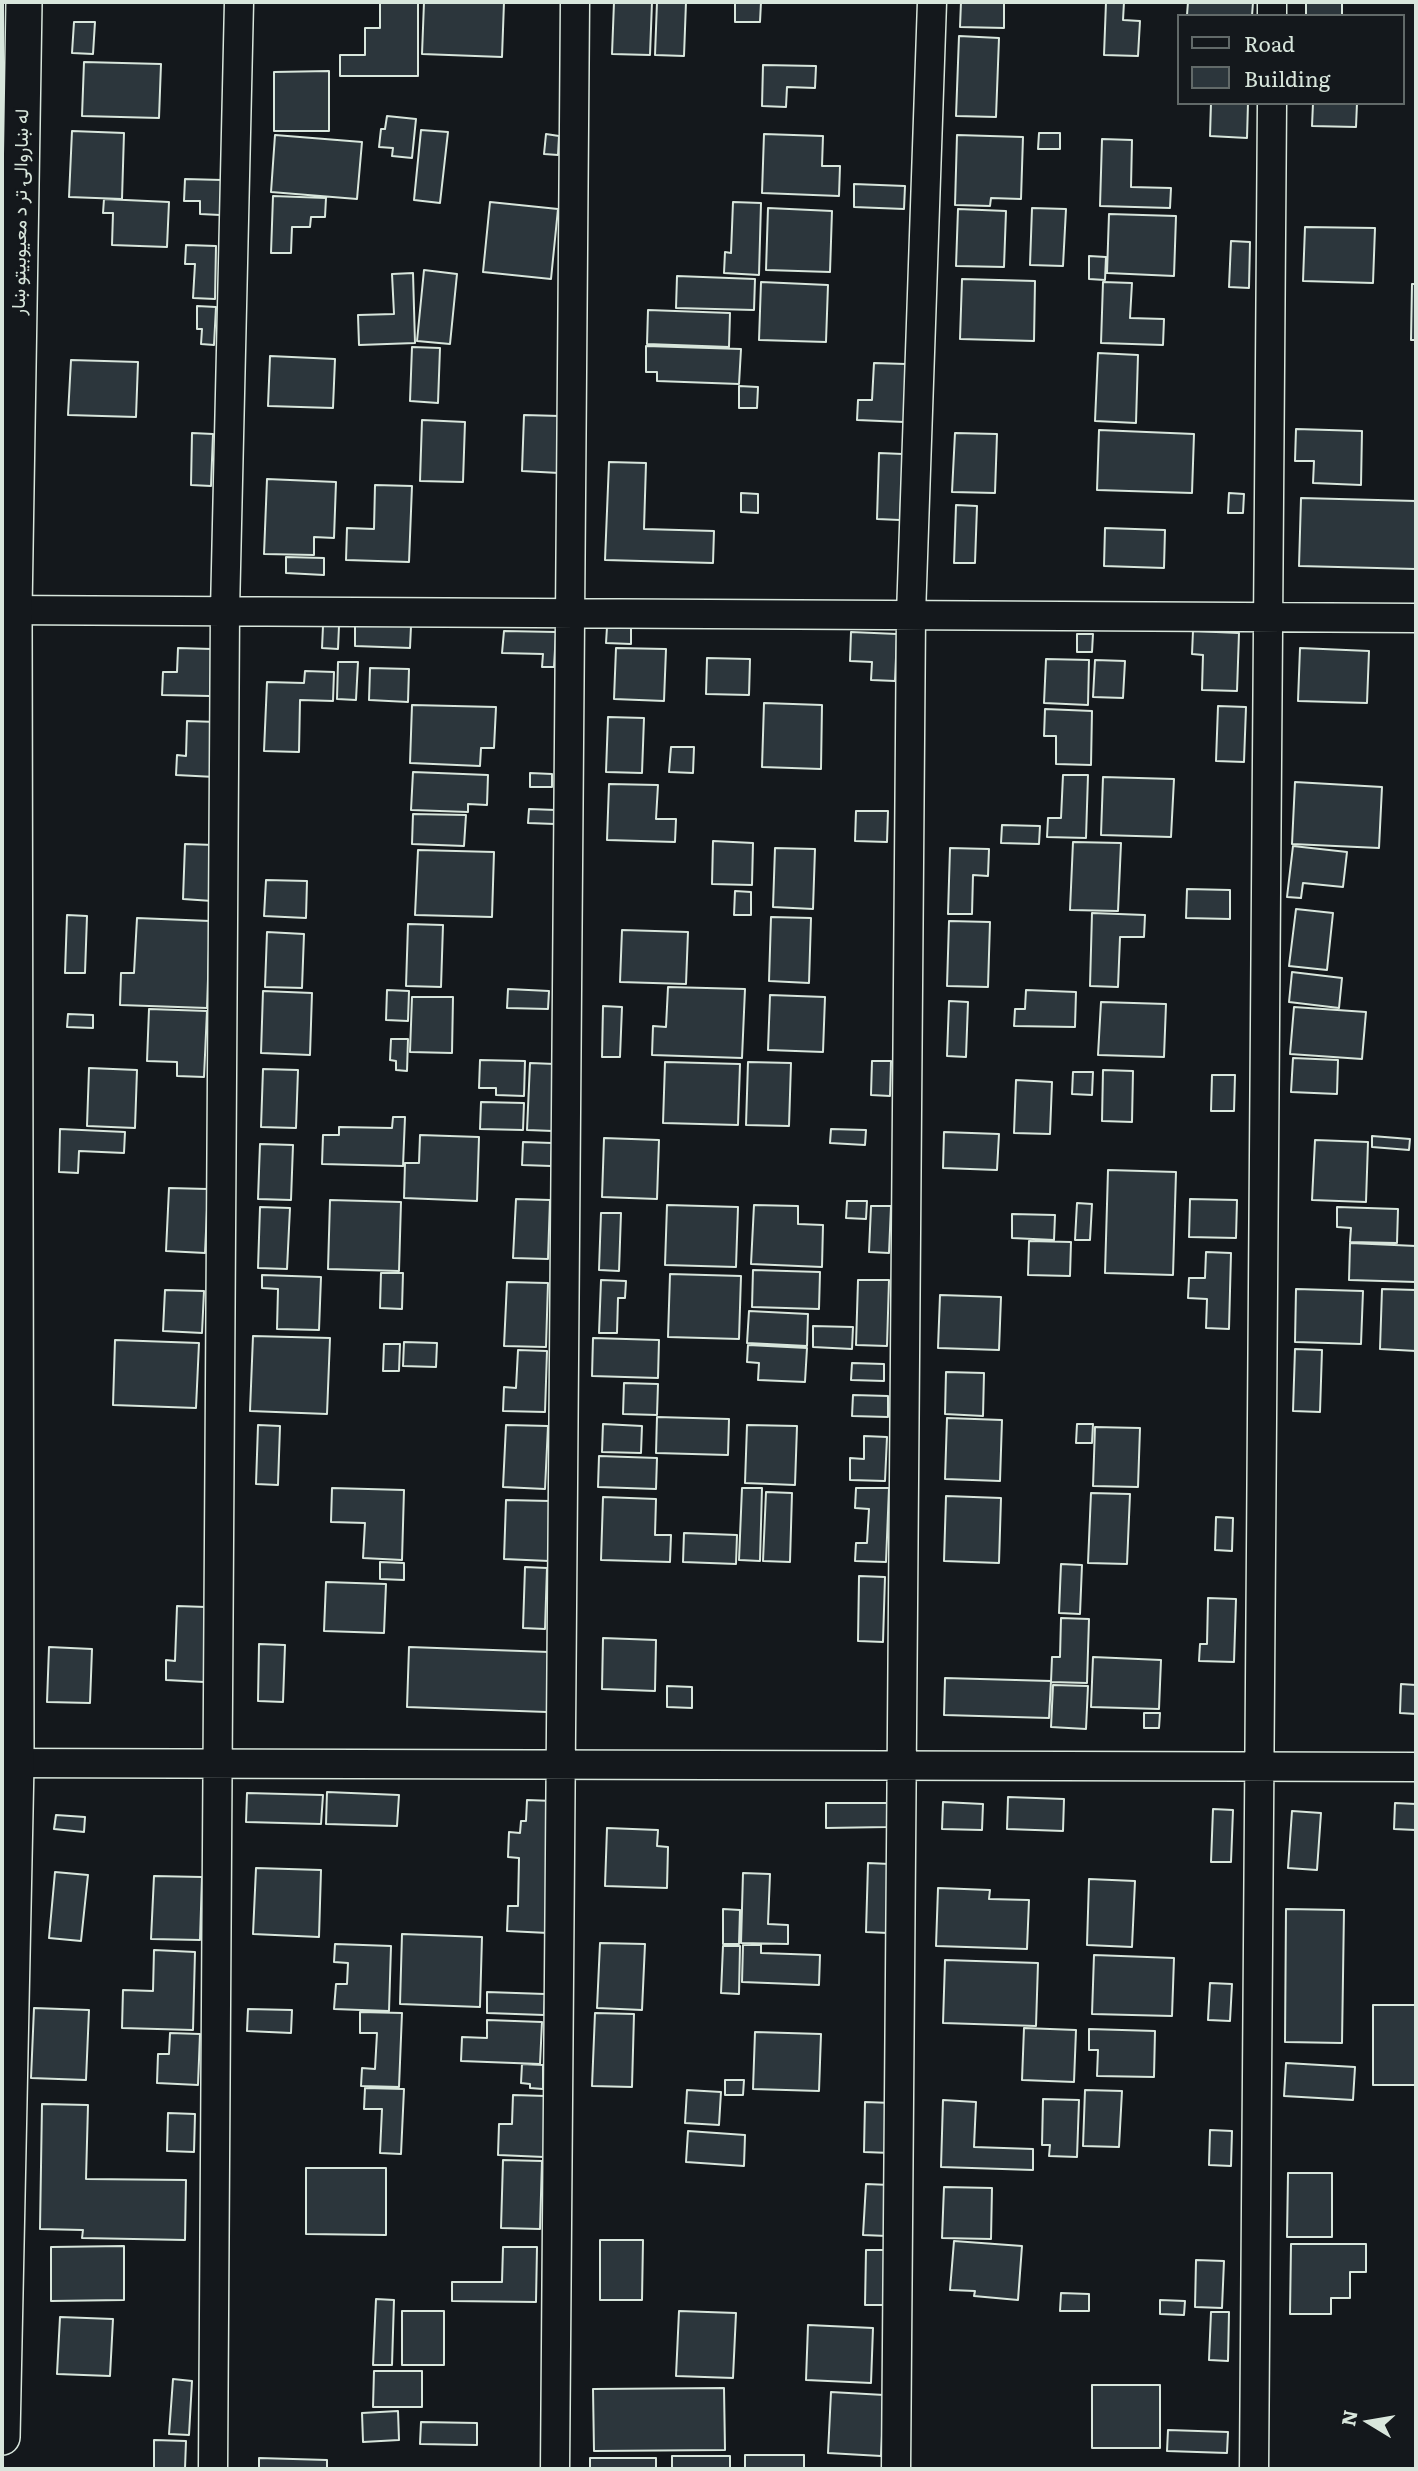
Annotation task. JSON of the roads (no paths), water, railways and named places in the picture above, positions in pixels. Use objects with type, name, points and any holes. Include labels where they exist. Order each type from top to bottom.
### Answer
[{"type":"street","name":"له ښاروالۍ تر د معیوبیتو ښار","points":[[2,2437],[9,1763],[8,610],[24,2]]},
{"type":"street","points":[[213,2469],[225,611],[239,2]]},
{"type":"street","points":[[555,2469],[575,2]]},
{"type":"street","points":[[896,2469],[911,615],[932,2]]},
{"type":"street","points":[[1254,2469],[1272,105]]},
{"type":"street","points":[[8,610],[1416,618]]},
{"type":"street","points":[[9,1763],[1416,1767]]}]
